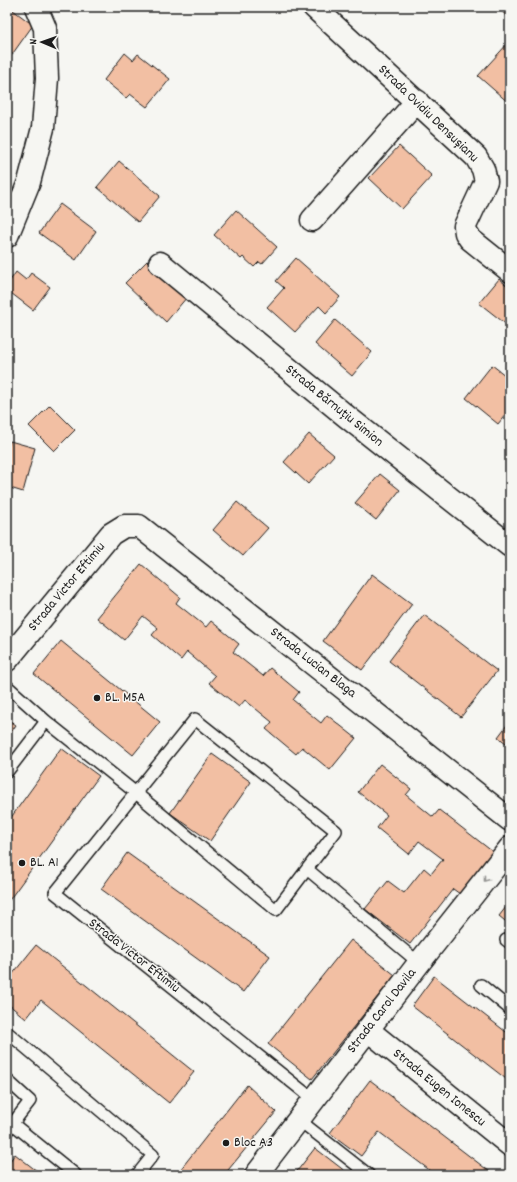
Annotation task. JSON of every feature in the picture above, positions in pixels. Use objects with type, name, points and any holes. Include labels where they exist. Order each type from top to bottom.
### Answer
[{"type":"street","points":[[7,236],[29,182],[43,128],[47,78],[45,28],[36,7]]},
{"type":"street","name":"Strada Ovidiu Densușianu","points":[[314,7],[476,157],[483,169],[486,181],[465,226],[466,233],[470,239],[510,271]]},
{"type":"street","points":[[312,220],[417,101]]},
{"type":"street","name":"Strada Bărnuțiu Simion","points":[[160,263],[346,416],[510,546]]},
{"type":"street","name":"Strada Lucian Blaga","points":[[111,534],[124,526],[139,526],[510,820]]},
{"type":"street","name":"Strada Victor Eftimiu","points":[[7,660],[111,534]]},
{"type":"street","name":"Strada Carol Davila","points":[[256,1175],[419,963],[510,848]]},
{"type":"street","name":"Strada Eugen Ionescu","points":[[368,1030],[510,1145]]},
{"type":"lane","points":[[7,686],[46,721],[136,793],[276,910],[336,831],[195,719],[136,793]]},
{"type":"lane","points":[[7,772],[46,721]]},
{"type":"lane","name":"Strada Victor Eftimiu","points":[[136,793],[55,893],[314,1100]]},
{"type":"lane","points":[[307,869],[419,963]]},
{"type":"lane","points":[[481,985],[510,1009]]},
{"type":"lane","points":[[7,1032],[153,1155],[137,1175]]},
{"type":"lane","points":[[7,1080],[30,1101],[10,1128],[76,1175]]},
{"type":"lane","points":[[298,1120],[369,1175]]},
{"type":"building","points":[[7,7],[33,25],[11,56],[7,53]]},
{"type":"building","points":[[497,7],[510,7],[510,19]]},
{"type":"building","points":[[510,41],[510,104],[478,76]]},
{"type":"building","points":[[125,53],[133,60],[138,54],[170,79],[147,107],[130,94],[126,98],[104,80]]},
{"type":"building","points":[[399,146],[432,176],[402,209],[369,178]]},
{"type":"building","points":[[119,161],[160,196],[138,222],[97,187]]},
{"type":"building","points":[[60,204],[96,231],[76,260],[39,233]]},
{"type":"building","points":[[236,210],[277,247],[262,264],[259,262],[254,267],[243,257],[241,259],[214,235]]},
{"type":"building","points":[[296,258],[340,297],[326,313],[319,306],[295,332],[267,307],[284,288],[276,281]]},
{"type":"building","points":[[147,261],[187,297],[166,322],[125,283]]},
{"type":"building","points":[[16,272],[26,280],[31,273],[50,287],[33,310],[7,290],[7,285]]},
{"type":"building","points":[[499,279],[510,288],[510,321],[507,325],[479,303]]},
{"type":"building","points":[[335,320],[372,352],[352,376],[315,344]]},
{"type":"building","points":[[492,365],[510,379],[510,409],[498,424],[466,398]]},
{"type":"building","points":[[50,405],[75,430],[54,451],[29,426]]},
{"type":"building","points":[[309,434],[334,455],[308,484],[284,462]]},
{"type":"building","points":[[10,441],[35,448],[23,492],[7,487],[7,451]]},
{"type":"building","points":[[380,474],[400,490],[376,520],[355,503]]},
{"type":"building","points":[[237,502],[268,528],[243,556],[213,530]]},
{"type":"building","points":[[141,564],[180,597],[176,603],[206,627],[211,621],[239,644],[233,652],[263,676],[270,668],[299,692],[293,700],[321,723],[327,715],[356,738],[330,770],[302,747],[296,754],[266,729],[272,722],[245,700],[239,707],[209,683],[215,676],[187,652],[181,660],[152,635],[158,628],[143,616],[124,640],[97,618]]},
{"type":"building","points":[[372,574],[412,604],[362,670],[323,641]]},
{"type":"building","points":[[424,615],[497,671],[461,717],[389,661]]},
{"type":"building","name":"BL. M5A","points":[[61,641],[160,722],[133,755],[34,674]]},
{"type":"building","points":[[7,719],[16,725],[7,738]]},
{"type":"building","points":[[510,721],[510,746],[498,737]]},
{"type":"building","name":"BL. A1","points":[[61,748],[99,776],[7,903],[7,823]]},
{"type":"building","points":[[212,754],[251,782],[210,841],[170,813]]},
{"type":"building","points":[[380,764],[411,789],[406,795],[433,817],[439,810],[493,852],[460,894],[453,889],[410,944],[365,909],[388,881],[404,893],[424,868],[431,874],[443,859],[419,841],[409,854],[377,828],[387,815],[358,792]]},
{"type":"building","points":[[127,853],[270,956],[243,992],[101,889]]},
{"type":"building","points":[[510,902],[510,925],[499,916]]},
{"type":"building","points":[[351,940],[395,975],[312,1079],[268,1044]]},
{"type":"building","points":[[36,945],[194,1072],[169,1103],[41,1000],[26,1019],[7,1003],[7,981]]},
{"type":"building","points":[[434,976],[510,1035],[510,1082],[412,1006]]},
{"type":"building","points":[[370,1080],[494,1175],[436,1175],[379,1132],[361,1156],[330,1133]]},
{"type":"building","name":"Bloc A3","points":[[247,1085],[276,1112],[224,1175],[176,1175]]},
{"type":"building","points":[[315,1148],[350,1175],[294,1175]]},
{"type":"building","points":[[15,1154],[42,1175],[7,1175],[7,1165]]},
{"type":"place","name":"BL. M5A","points":[[97,698]]},
{"type":"place","name":"BL. A1","points":[[22,863]]},
{"type":"place","name":"Bloc A3","points":[[226,1143]]}]
